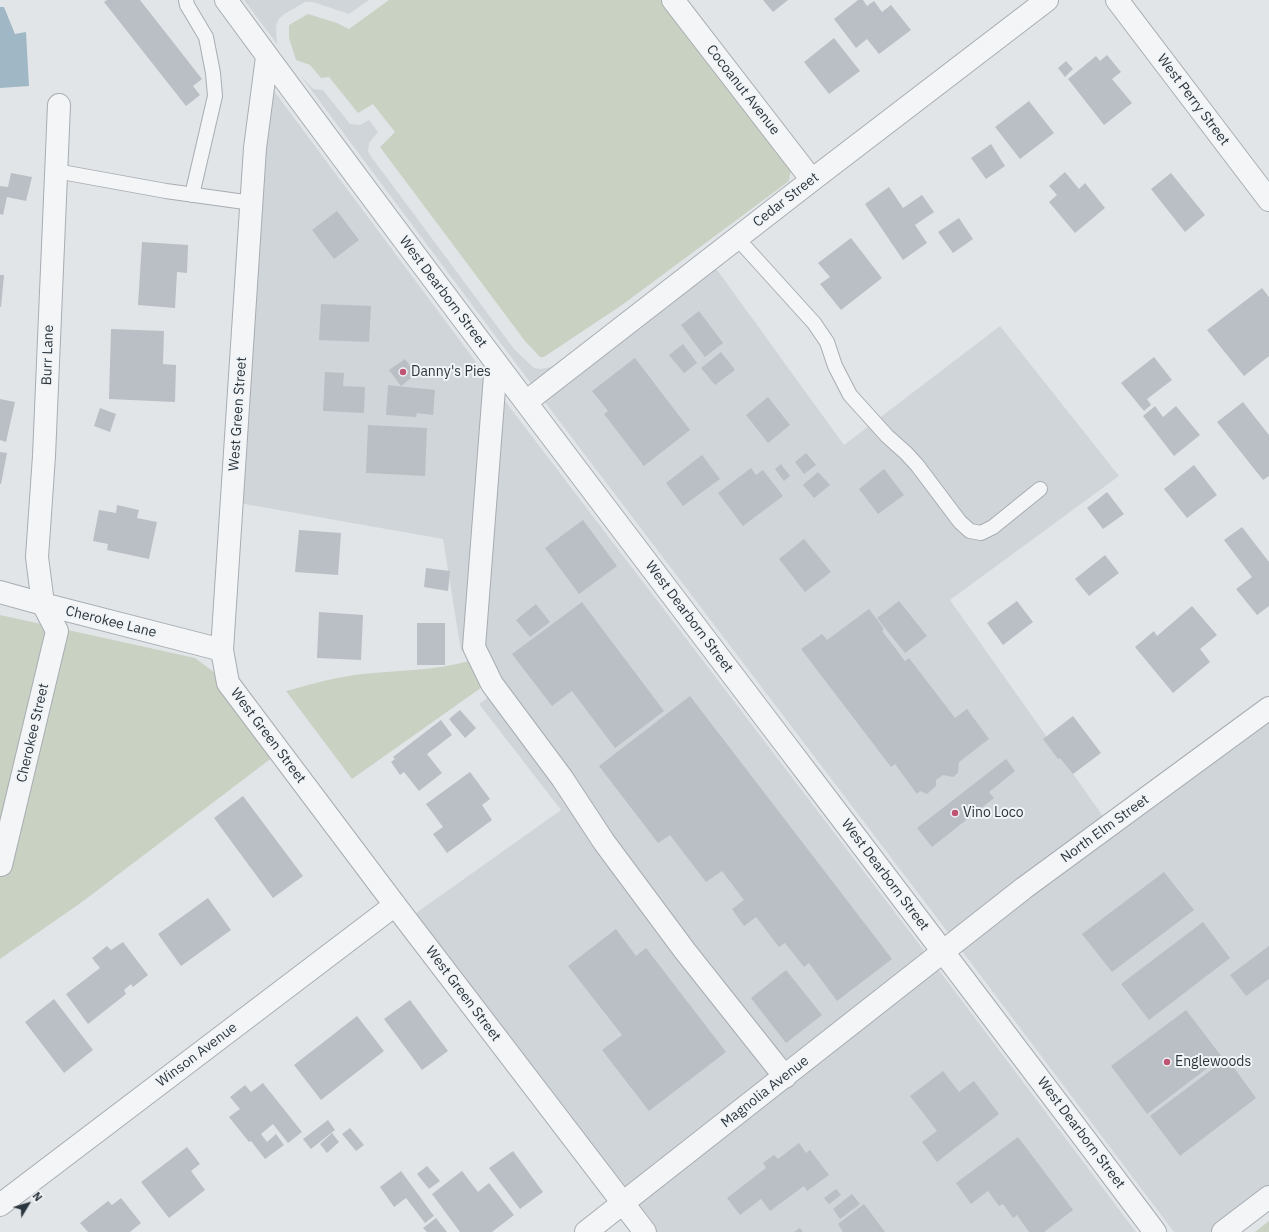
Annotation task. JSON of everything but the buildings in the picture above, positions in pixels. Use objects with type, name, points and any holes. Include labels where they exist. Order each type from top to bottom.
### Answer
[{"type":"street","name":"West Dearborn Street","points":[[226,0],[496,363],[1155,1232]]},
{"type":"street","name":"Cocoanut Avenue","points":[[673,0],[812,180]]},
{"type":"street","name":"Cedar Street","points":[[526,402],[1047,0]]},
{"type":"street","name":"West Perry Street","points":[[1117,0],[1269,200]]},
{"type":"street","name":"West Green Street","points":[[267,57],[256,148],[222,650],[228,683],[395,905],[645,1232]]},
{"type":"street","name":"Burr Lane","points":[[43,604],[37,557],[44,448],[59,105]]},
{"type":"street","points":[[496,363],[474,647],[492,684],[562,778],[604,842],[685,951],[785,1077]]},
{"type":"street","name":"Cherokee Lane","points":[[0,592],[222,650]]},
{"type":"street","name":"Cherokee Street","points":[[1,865],[57,631],[43,604]]},
{"type":"street","name":"North Elm Street","points":[[944,952],[1024,888],[1269,708]]},
{"type":"street","name":"Winson Avenue","points":[[0,1205],[395,905]]},
{"type":"street","name":"Magnolia Avenue","points":[[586,1232],[944,952]]},
{"type":"street","points":[[1223,1232],[1269,1197]]},
{"type":"lane","points":[[186,0],[186,5],[206,38],[213,73],[215,96],[192,195]]},
{"type":"lane","points":[[56,171],[192,195],[252,203]]},
{"type":"lane","points":[[737,238],[814,323],[827,342],[835,366],[850,395],[887,436],[917,465],[960,522],[970,531],[981,533],[993,527],[1040,489]]},
{"type":"shaded area","points":[[244,0],[369,0],[349,14],[313,2],[305,2],[283,15],[278,20],[276,27],[277,44]]},
{"type":"shaded area","points":[[389,0],[666,0],[791,169],[789,181],[622,305],[544,357],[540,357],[525,341],[380,147],[395,132],[373,104],[358,113],[329,77],[321,78],[310,65],[296,60],[289,38],[289,25],[308,14],[337,23],[349,29]]},
{"type":"shaded area","points":[[300,75],[313,89],[323,90],[350,124],[360,125],[369,120],[378,132],[369,143],[368,151],[370,155],[514,349],[534,368],[541,369],[551,367],[629,314],[707,256],[844,445],[1000,326],[1119,476],[950,600],[1112,829],[1269,714],[1269,1206],[1236,1232],[1174,1232],[538,393]]},
{"type":"shaded area","points":[[268,83],[505,401],[932,961],[1136,1232],[634,1232],[402,923],[561,810],[479,704],[492,695],[471,649],[461,651],[443,539],[239,503]]},
{"type":"shaded area","points":[[0,615],[195,658],[215,673],[273,757],[82,902],[0,959]]},
{"type":"shaded area","points":[[469,661],[485,685],[352,779],[286,691],[353,675],[442,667]]},
{"type":"shaded area","points":[[1269,1221],[1269,1232],[1255,1232]]},
{"type":"water","points":[[0,7],[4,7],[15,34],[26,32],[29,86],[0,88]]},
{"type":"place","name":"Danny's Pies","points":[[403,372]]},
{"type":"place","name":"Vino Loco","points":[[955,813]]},
{"type":"place","name":"Englewoods","points":[[1167,1062]]}]
